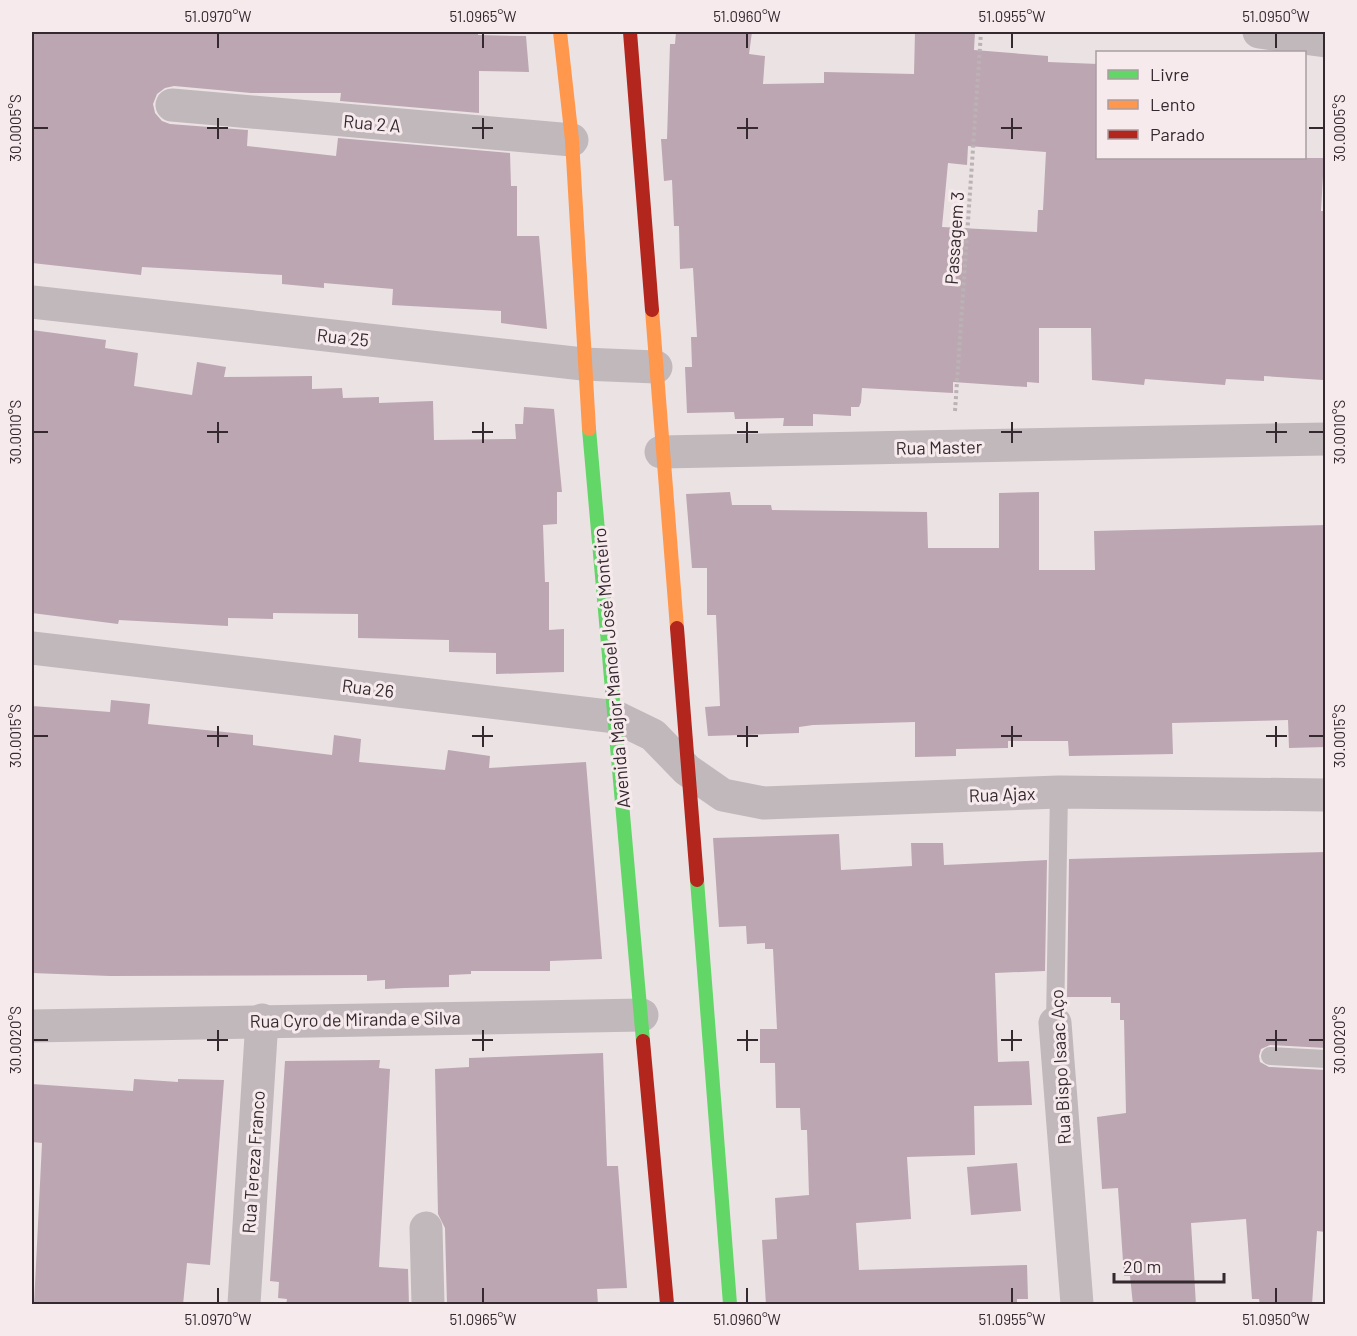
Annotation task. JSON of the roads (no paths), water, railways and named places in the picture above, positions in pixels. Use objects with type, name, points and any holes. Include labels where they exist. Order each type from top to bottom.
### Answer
[{"type":"street","name":"Avenida Major Manoel José Monteiro","points":[[560,32],[572,140],[583,364],[667,1305]]},
{"type":"street","points":[[630,32],[661,452],[730,1305]]},
{"type":"street","points":[[1259,32],[1326,41]]},
{"type":"street","name":"Rua 2 A","points":[[172,105],[572,140]]},
{"type":"street","name":"Rua 25","points":[[32,302],[583,364],[656,367]]},
{"type":"street","name":"Rua Master","points":[[661,452],[1326,439]]},
{"type":"street","name":"Rua 26","points":[[32,648],[616,717],[653,735],[687,770]]},
{"type":"street","name":"Rua Ajax","points":[[687,770],[723,795],[764,803],[1059,792],[1326,795]]},
{"type":"street","name":"Rua Cyro de Miranda e Silva","points":[[32,1026],[262,1020],[642,1015]]},
{"type":"street","name":"Rua Tereza Franco","points":[[244,1305],[262,1020]]},
{"type":"street","name":"Rua Bispo Isaac Aço","points":[[1055,1023],[1077,1305]]},
{"type":"street","points":[[426,1228],[428,1305]]},
{"type":"lane","name":"Rua Bispo Isaac Aço","points":[[1055,1023],[1059,792]]},
{"type":"lane","points":[[1270,1056],[1326,1059]]}]
